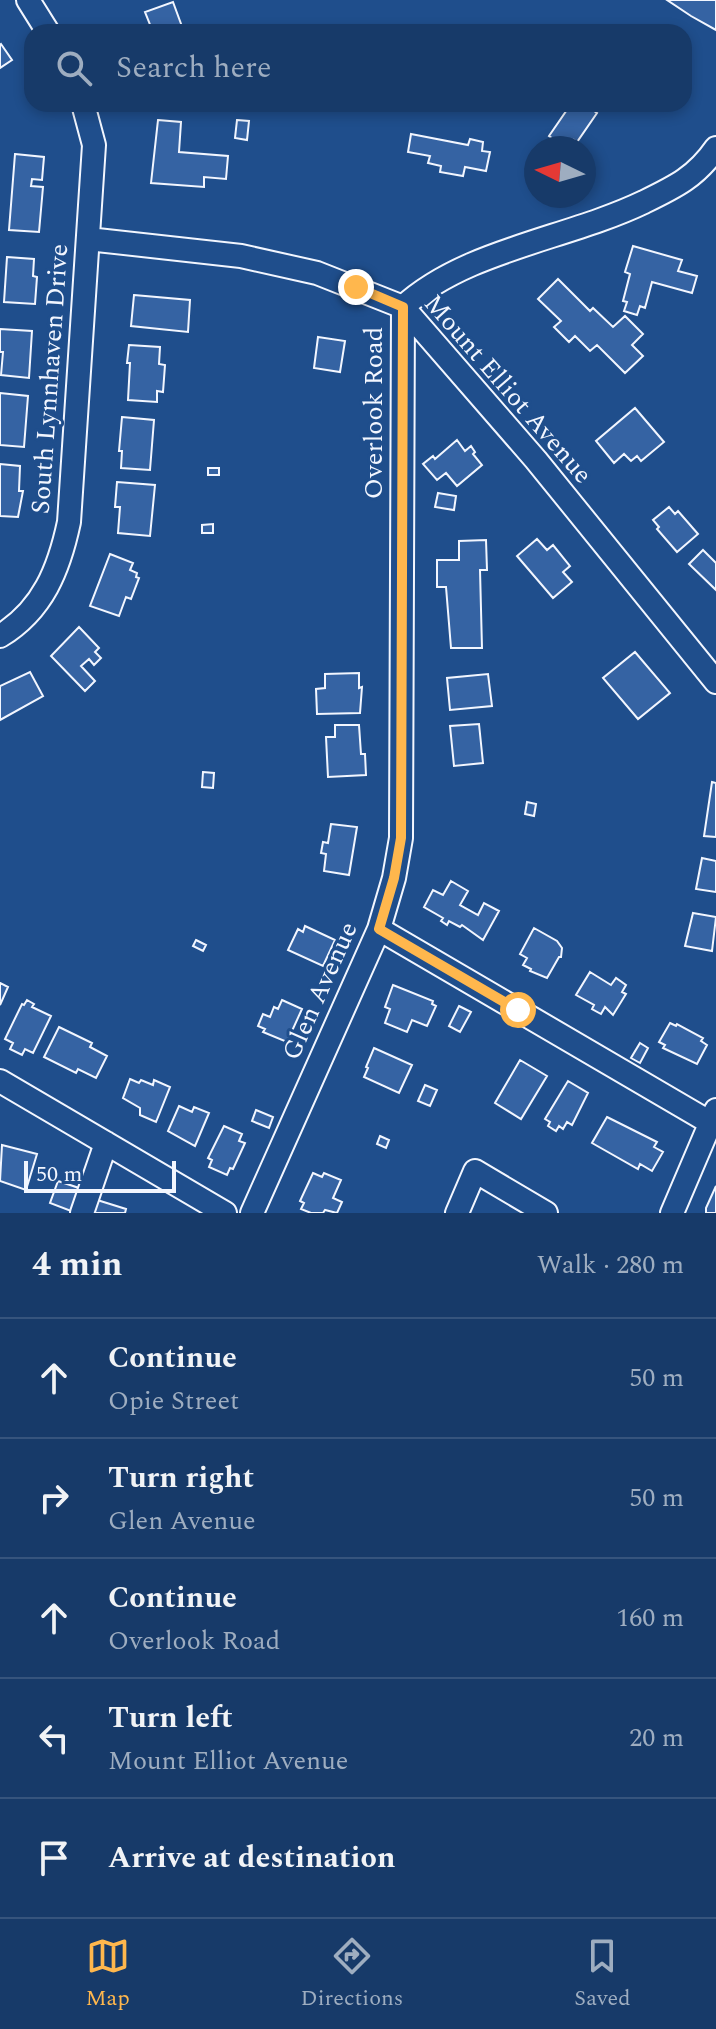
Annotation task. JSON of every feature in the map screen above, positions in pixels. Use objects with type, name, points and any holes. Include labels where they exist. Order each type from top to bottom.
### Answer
[{"type":"street","points":[[28,0],[43,24]]},
{"type":"street","name":"South Lynnhaven Drive","points":[[0,636],[32,610],[57,570],[69,522],[94,145],[85,112]]},
{"type":"street","name":"Overlook Road","points":[[401,781],[403,307],[423,289],[457,270],[616,215],[678,185],[709,166],[716,148]]},
{"type":"street","name":"Mount Elliot Avenue","points":[[88,239],[241,256],[317,273],[403,307],[536,460],[716,682]]},
{"type":"street","name":"Glen Avenue","points":[[252,1213],[379,929],[400,848],[401,781]]},
{"type":"street","points":[[379,929],[714,1119],[672,1213]]},
{"type":"street","points":[[0,1081],[225,1213]]},
{"type":"street","points":[[82,1213],[106,1143]]},
{"type":"street","points":[[457,1213],[475,1171],[546,1213]]},
{"type":"building","points":[[667,0],[716,0],[716,30],[691,16]]},
{"type":"building","points":[[173,2],[181,24],[150,24],[145,12]]},
{"type":"building","points":[[0,45],[12,60],[0,68]]},
{"type":"building","points":[[566,112],[597,113],[581,136],[549,136]]},
{"type":"building","points":[[158,120],[181,122],[179,152],[228,156],[226,179],[204,177],[204,187],[151,183]]},
{"type":"building","points":[[237,120],[249,121],[247,140],[235,138]]},
{"type":"building","points":[[411,134],[468,145],[470,139],[483,142],[482,151],[490,152],[486,171],[465,167],[463,176],[440,172],[441,166],[428,163],[430,156],[408,152]]},
{"type":"building","points":[[15,154],[44,157],[42,180],[32,179],[31,186],[43,187],[39,232],[9,230]]},
{"type":"building","points":[[633,246],[682,260],[678,271],[697,276],[692,293],[652,282],[645,308],[640,306],[637,315],[624,311],[627,302],[623,301],[630,274],[625,272]]},
{"type":"building","points":[[7,257],[34,259],[33,276],[37,277],[35,304],[4,302]]},
{"type":"building","points":[[558,279],[590,311],[593,308],[613,327],[625,316],[643,334],[632,345],[643,356],[625,373],[597,345],[590,351],[575,336],[569,342],[554,327],[561,321],[538,299]]},
{"type":"building","points":[[134,295],[190,300],[188,332],[131,326]]},
{"type":"building","points":[[0,329],[32,331],[29,378],[1,375],[3,352],[0,352]]},
{"type":"building","points":[[318,337],[345,341],[340,372],[314,368]]},
{"type":"building","points":[[129,345],[160,347],[159,364],[165,365],[163,392],[157,391],[157,402],[128,400]]},
{"type":"building","points":[[0,393],[28,396],[24,447],[0,445]]},
{"type":"building","points":[[635,408],[664,442],[641,461],[637,456],[631,461],[624,454],[614,463],[596,441]]},
{"type":"building","points":[[122,417],[154,420],[150,470],[121,468]]},
{"type":"building","points":[[457,440],[465,451],[471,446],[482,465],[457,486],[446,473],[437,480],[423,464],[433,456],[435,459]]},
{"type":"building","points":[[0,464],[20,466],[19,491],[23,491],[18,517],[0,516]]},
{"type":"building","points":[[208,468],[219,468],[219,475],[208,475]]},
{"type":"building","points":[[117,482],[155,485],[150,536],[118,533],[120,507],[115,507]]},
{"type":"building","points":[[438,493],[456,496],[454,510],[435,507]]},
{"type":"building","points":[[669,507],[675,514],[678,511],[698,534],[677,552],[653,520]]},
{"type":"building","points":[[213,524],[213,533],[202,533],[202,525]]},
{"type":"building","points":[[537,539],[547,550],[553,545],[570,566],[563,572],[572,582],[553,598],[517,556]]},
{"type":"building","points":[[486,540],[487,570],[480,570],[482,648],[451,648],[446,587],[437,587],[437,560],[459,560],[459,541]]},
{"type":"building","points":[[703,550],[716,563],[716,590],[689,564]]},
{"type":"building","points":[[110,554],[133,563],[130,570],[137,573],[136,577],[139,578],[131,599],[126,597],[119,616],[90,606]]},
{"type":"building","points":[[79,627],[99,648],[95,652],[101,658],[94,665],[89,659],[81,666],[95,681],[85,691],[51,656]]},
{"type":"building","points":[[635,652],[670,693],[638,719],[603,678]]},
{"type":"building","points":[[30,672],[43,696],[0,720],[0,686]]},
{"type":"building","points":[[359,673],[359,688],[362,687],[360,713],[317,714],[316,689],[325,688],[325,674]]},
{"type":"building","points":[[488,674],[492,706],[450,710],[447,678]]},
{"type":"building","points":[[479,724],[483,763],[454,766],[450,726]]},
{"type":"building","points":[[335,725],[359,725],[366,775],[328,777],[326,737],[335,737]]},
{"type":"building","points":[[203,772],[214,773],[213,788],[202,787]]},
{"type":"building","points":[[712,782],[716,783],[716,837],[704,836]]},
{"type":"building","points":[[527,802],[536,804],[534,816],[525,814]]},
{"type":"building","points":[[331,824],[357,827],[349,875],[324,871],[326,854],[321,853],[323,842],[328,843]]},
{"type":"building","points":[[702,858],[716,861],[716,892],[696,889]]},
{"type":"building","points":[[451,881],[468,891],[460,905],[478,915],[484,903],[499,911],[483,940],[462,925],[460,927],[449,921],[447,925],[441,921],[443,918],[424,907],[433,890],[443,895]]},
{"type":"building","points":[[693,913],[716,917],[712,951],[685,946]]},
{"type":"building","points":[[305,926],[335,940],[323,966],[288,950],[298,929],[303,932]]},
{"type":"building","points":[[534,928],[557,941],[562,948],[561,957],[547,978],[523,965],[527,958],[520,954]]},
{"type":"building","points":[[196,940],[206,945],[203,951],[193,946]]},
{"type":"building","points":[[590,972],[611,985],[616,978],[626,985],[622,992],[626,994],[613,1015],[605,1007],[601,1014],[592,1009],[594,1005],[576,995]]},
{"type":"building","points":[[0,983],[8,987],[0,1005]]},
{"type":"building","points":[[393,985],[433,1001],[432,1004],[436,1006],[427,1026],[412,1020],[407,1032],[385,1023],[390,1009],[385,1007]]},
{"type":"building","points":[[27,1000],[34,1004],[32,1007],[51,1016],[33,1053],[25,1049],[22,1055],[10,1049],[13,1043],[5,1039]]},
{"type":"building","points":[[282,1000],[302,1009],[287,1042],[263,1032],[265,1029],[258,1026],[263,1014],[270,1017],[274,1007],[278,1009]]},
{"type":"building","points":[[459,1006],[471,1012],[460,1032],[449,1026]]},
{"type":"building","points":[[670,1023],[703,1038],[701,1041],[707,1045],[697,1064],[663,1048],[665,1045],[659,1042]]},
{"type":"building","points":[[59,1027],[92,1043],[90,1047],[107,1056],[96,1078],[78,1069],[76,1073],[44,1057]]},
{"type":"building","points":[[640,1043],[648,1048],[640,1063],[631,1058]]},
{"type":"building","points":[[374,1048],[412,1065],[399,1093],[364,1077]]},
{"type":"building","points":[[520,1060],[547,1076],[521,1119],[495,1103]]},
{"type":"building","points":[[130,1079],[153,1085],[154,1080],[170,1087],[156,1122],[140,1115],[140,1108],[123,1098]]},
{"type":"building","points":[[568,1081],[588,1093],[572,1125],[567,1122],[563,1129],[559,1126],[556,1131],[548,1126],[550,1122],[545,1119]]},
{"type":"building","points":[[425,1085],[437,1090],[430,1106],[418,1101]]},
{"type":"building","points":[[179,1106],[192,1112],[194,1107],[209,1113],[195,1146],[168,1131]]},
{"type":"building","points":[[256,1110],[273,1117],[269,1128],[252,1121]]},
{"type":"building","points":[[607,1117],[657,1142],[654,1147],[663,1152],[652,1171],[640,1164],[638,1169],[592,1143]]},
{"type":"building","points":[[224,1126],[242,1134],[239,1141],[245,1143],[227,1175],[209,1167],[212,1160],[208,1158]]},
{"type":"building","points":[[380,1136],[389,1140],[386,1148],[377,1144]]},
{"type":"building","points":[[2,1145],[37,1154],[26,1190],[0,1181]]},
{"type":"building","points":[[313,1173],[322,1177],[324,1173],[341,1180],[333,1198],[342,1202],[337,1213],[325,1210],[323,1213],[311,1213],[301,1209],[304,1203],[300,1201]]},
{"type":"building","points":[[58,1181],[79,1188],[71,1211],[50,1203]]},
{"type":"building","points":[[716,1186],[716,1213],[706,1213],[706,1208]]},
{"type":"building","points":[[94,1199],[126,1209],[125,1213],[92,1213]]},
{"type":"route","points":[[356,287],[403,307],[401,838],[394,878],[379,929],[518,1010]]}]
